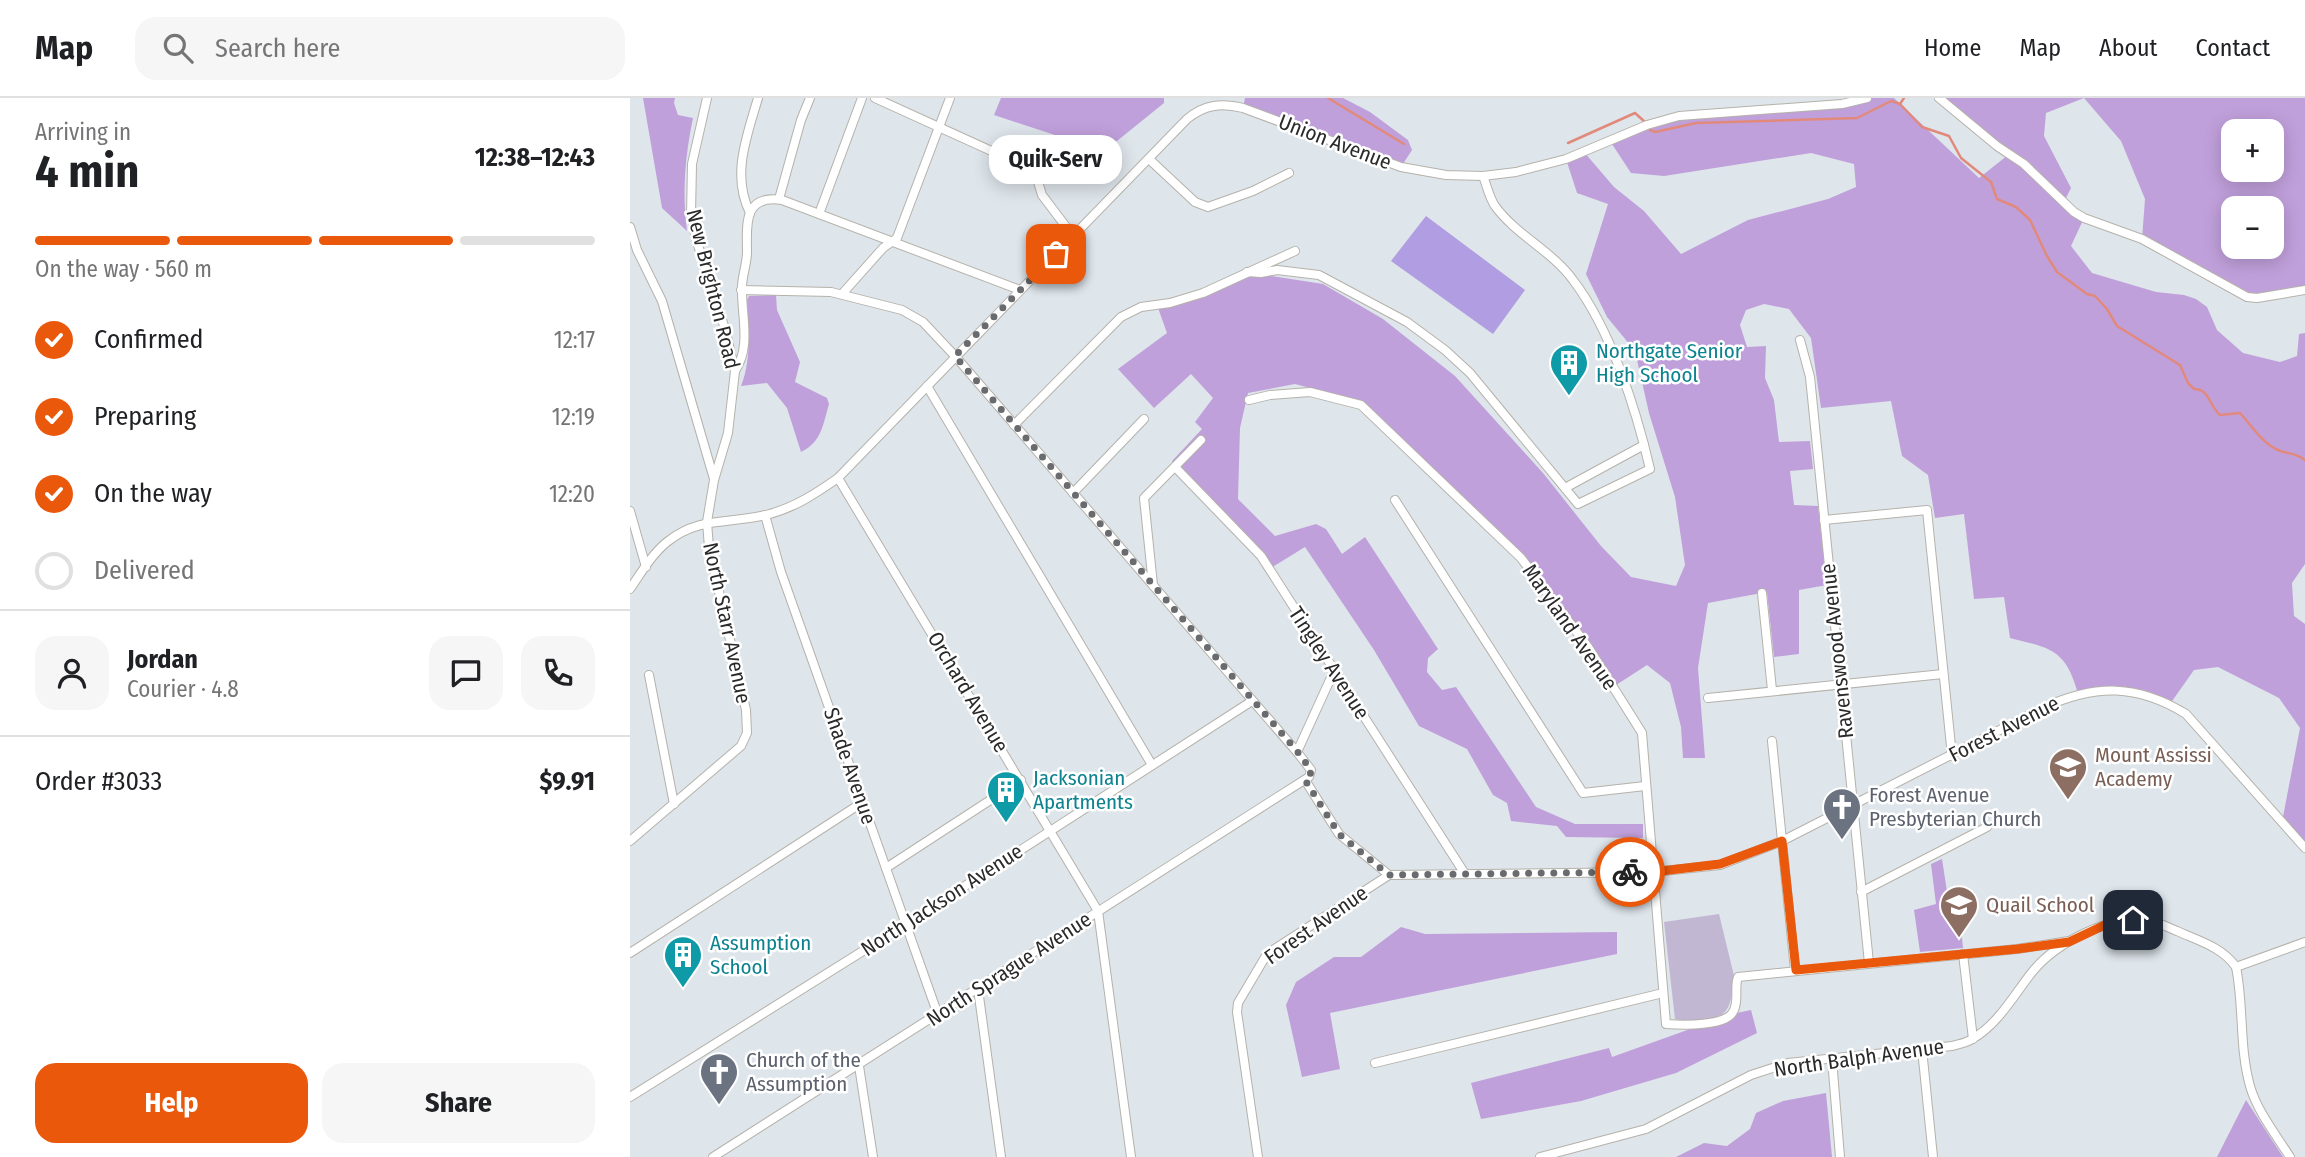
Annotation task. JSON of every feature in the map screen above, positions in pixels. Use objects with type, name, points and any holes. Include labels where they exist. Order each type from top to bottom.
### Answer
[{"type":"street","name":"New Brighton Road","points":[[707,98],[692,164],[691,214],[735,371],[728,433],[714,480],[707,522]]},
{"type":"street","points":[[750,213],[743,199],[741,163],[758,98]]},
{"type":"street","points":[[779,200],[801,120],[810,98]]},
{"type":"street","points":[[818,214],[862,98]]},
{"type":"street","points":[[875,98],[1035,172],[1042,195],[1073,236]]},
{"type":"street","points":[[842,294],[883,248],[897,238],[950,98]]},
{"type":"street","name":"Union Avenue","points":[[630,589],[664,544],[686,530],[707,522],[765,515],[805,502],[838,478],[1149,159],[1195,113],[1207,107],[1226,104],[1243,108],[1401,167],[1446,175],[1483,176],[1516,172],[1566,159],[1647,125],[1679,116],[1867,98]]},
{"type":"street","points":[[1939,98],[1997,146],[2024,164],[2063,204],[2084,218],[2142,239],[2247,297],[2257,298],[2305,290]]},
{"type":"street","points":[[1149,159],[1195,202],[1208,207],[1251,192],[1289,173]]},
{"type":"street","points":[[1247,272],[1261,274],[1277,270],[1319,275],[1407,322],[1445,350],[1470,373],[1578,504],[1650,469],[1644,445],[1612,351],[1594,311],[1573,279],[1494,204],[1483,176]]},
{"type":"street","points":[[735,371],[741,362],[745,342],[741,290],[747,255],[745,228],[750,213],[762,202],[779,200],[1020,290]]},
{"type":"street","points":[[630,227],[633,251],[662,301],[714,480]]},
{"type":"street","points":[[1014,425],[1121,317],[1140,307],[1170,303],[1203,293],[1295,251]]},
{"type":"street","points":[[741,290],[818,290],[902,310],[916,317],[955,356],[1297,751],[1311,770],[1310,776],[1305,780],[1339,834],[1389,875]]},
{"type":"street","name":"Ravenswood Avenue","points":[[1801,340],[1810,377],[1869,963]]},
{"type":"street","points":[[927,386],[1152,765]]},
{"type":"street","name":"Maryland Avenue","points":[[1249,400],[1270,395],[1310,392],[1362,405],[1521,558],[1588,647],[1642,733],[1666,1024],[1689,1026],[1723,1019],[1734,1013],[1738,977],[1796,970]]},
{"type":"street","points":[[1073,493],[1144,419]]},
{"type":"street","points":[[1153,585],[1144,498],[1201,440]]},
{"type":"street","points":[[1565,488],[1644,445]]},
{"type":"street","name":"Tingley Avenue","points":[[1175,467],[1261,556],[1465,874]]},
{"type":"street","name":"Orchard Avenue","points":[[838,478],[1098,911],[1131,1157]]},
{"type":"street","points":[[1395,500],[1583,793],[1645,786]]},
{"type":"street","points":[[1824,520],[1927,510],[1952,756]]},
{"type":"street","points":[[630,511],[646,567]]},
{"type":"street","name":"Shade Avenue","points":[[765,515],[782,572],[938,1015]]},
{"type":"street","name":"North Starr Avenue","points":[[630,841],[741,746],[747,733],[746,710],[709,548],[707,522]]},
{"type":"street","points":[[1762,593],[1772,690]]},
{"type":"street","points":[[1297,751],[1334,671]]},
{"type":"street","points":[[1707,698],[1943,674]]},
{"type":"street","points":[[649,675],[674,804]]},
{"type":"street","name":"Forest Avenue","points":[[1258,1157],[1237,1012],[1238,1003],[1267,954],[1389,875],[1653,872],[1720,864],[1782,841],[2067,697],[2099,690],[2136,692],[2160,699],[2186,714],[2305,848]]},
{"type":"street","name":"North Jackson Avenue","points":[[630,1097],[906,924],[1252,701]]},
{"type":"street","points":[[1772,741],[1796,970],[2069,942],[2109,923],[2146,920],[2158,923],[2217,948],[2229,957],[2236,967],[2250,1088],[2290,1157]]},
{"type":"street","points":[[886,868],[1021,780]]},
{"type":"street","name":"North Sprague Avenue","points":[[713,1157],[1305,780]]},
{"type":"street","points":[[630,953],[863,802]]},
{"type":"street","points":[[1861,892],[1987,827]]},
{"type":"street","name":"North Balph Avenue","points":[[1540,1157],[1646,1129],[1751,1075],[1788,1063],[1952,1046],[1973,1039],[2006,1009],[2034,970],[2049,955],[2069,942]]},
{"type":"street","points":[[2236,967],[2305,942]]},
{"type":"street","points":[[1963,954],[1973,1039]]},
{"type":"street","points":[[978,989],[1001,1157]]},
{"type":"street","points":[[1374,1063],[1663,993]]},
{"type":"street","points":[[1922,1049],[1933,1157]]},
{"type":"street","points":[[1832,1059],[1840,1157]]},
{"type":"street","points":[[859,1066],[873,1157]]},
{"type":"shaded area","points":[[643,98],[675,98],[678,115],[693,118],[685,174],[687,231],[662,208]]},
{"type":"shaded area","points":[[1001,98],[1164,98],[1164,103],[1091,162],[1067,139],[994,115]]},
{"type":"shaded area","points":[[1245,98],[1343,98],[1370,112],[1408,140],[1412,150],[1401,167],[1243,108]]},
{"type":"shaded area","points":[[1867,98],[1894,98],[1979,178],[2008,155],[1939,98],[2084,98],[2046,113],[2044,136],[2071,188],[2063,204],[2084,218],[2071,246],[2092,273],[2156,292],[2196,299],[2207,307],[2217,330],[2243,353],[2280,362],[2297,356],[2299,334],[2305,333],[2305,564],[2292,583],[2294,616],[2305,624],[2305,848],[2282,822],[2300,728],[2279,698],[2218,667],[2194,670],[2170,704],[2136,692],[2078,694],[2062,659],[2046,648],[2010,638],[2004,597],[1974,599],[1964,514],[1935,518],[1928,475],[1902,456],[1891,401],[1821,408],[1811,338],[1789,309],[1764,304],[1746,310],[1740,325],[1747,347],[1766,346],[1765,378],[1774,400],[1779,442],[1810,441],[1813,469],[1790,471],[1794,505],[1818,506],[1827,585],[1799,590],[1799,654],[1774,657],[1767,592],[1708,603],[1698,668],[1705,758],[1683,758],[1681,727],[1670,683],[1647,665],[1613,687],[1521,558],[1360,401],[1295,384],[1248,393],[1240,428],[1238,499],[1275,536],[1316,524],[1326,529],[1342,554],[1365,537],[1438,649],[1428,658],[1427,672],[1442,690],[1456,687],[1536,807],[1575,824],[1643,824],[1643,838],[1566,837],[1557,826],[1511,821],[1507,803],[1493,795],[1467,749],[1419,726],[1374,650],[1305,547],[1269,569],[1175,467],[1172,461],[1202,429],[1195,422],[1213,398],[1191,374],[1154,408],[1118,369],[1167,333],[1157,305],[1170,303],[1247,272],[1323,284],[1383,319],[1455,376],[1543,473],[1601,546],[1631,577],[1676,586],[1685,565],[1675,497],[1649,413],[1635,351],[1607,317],[1586,274],[1608,204],[1577,193],[1566,159],[1584,152],[1614,187],[1644,211],[1681,254],[1748,220],[1828,199],[1856,187],[1854,164],[1811,153],[1664,176],[1631,173],[1610,141],[1679,116]]},
{"type":"shaded area","points":[[2084,98],[2305,98],[2305,290],[2257,298],[2142,239],[2145,199],[2121,141]]},
{"type":"shaded area","points":[[1426,216],[1525,290],[1493,334],[1391,261]]},
{"type":"shaded area","points":[[776,295],[777,310],[800,362],[795,382],[827,398],[829,404],[818,438],[801,452],[787,408],[767,383],[741,386],[748,354],[747,300],[749,296]]},
{"type":"shaded area","points":[[1942,859],[1948,898],[1958,897],[1963,948],[1920,952],[1914,910],[1936,904],[1931,864]]},
{"type":"shaded area","points":[[1719,914],[1736,984],[1729,1005],[1725,1012],[1713,1019],[1697,1022],[1675,1019],[1664,922]]},
{"type":"shaded area","points":[[1401,927],[1425,934],[1617,932],[1617,954],[1330,1013],[1340,1069],[1302,1077],[1286,1005],[1296,982],[1334,957],[1361,957]]},
{"type":"shaded area","points":[[1751,1010],[1757,1033],[1676,1073],[1581,1101],[1481,1119],[1471,1083],[1609,1048],[1612,1057],[1732,1014]]},
{"type":"shaded area","points":[[1826,1093],[1832,1157],[1676,1157],[1704,1143],[1727,1146],[1750,1129],[1756,1113],[1783,1101]]},
{"type":"shaded area","points":[[2246,1100],[2283,1157],[2217,1157]]},
{"type":"waterway","points":[[1328,98],[1404,144]]},
{"type":"waterway","points":[[1650,130],[1655,132],[1696,123],[1857,118],[1891,101],[1900,104],[1904,98]]},
{"type":"waterway","points":[[1900,104],[1922,127],[1949,136],[1961,158],[1991,182],[1997,199],[2016,207],[2030,220],[2057,272],[2087,294],[2095,296],[2117,326],[2180,365],[2188,383],[2203,392],[2220,415],[2240,413],[2262,439],[2273,447],[2305,460]]},
{"type":"waterway","points":[[1568,143],[1635,113],[1645,122]]},
{"type":"way so far","points":[[1056,254],[955,356],[1297,751],[1311,770],[1310,776],[1305,780],[1339,834],[1389,875],[1630,872]]},
{"type":"place","name":"Quik-Serv","points":[[1056,254]]},
{"type":"place","name":"Northgate Senior High School","points":[[1569,397]]},
{"type":"place","name":"Mount Assissi Academy","points":[[2068,801]]},
{"type":"place","name":"Jacksonian Apartments","points":[[1006,824]]},
{"type":"place","name":"Forest Avenue Presbyterian Church","points":[[1842,841]]},
{"type":"place","name":"Quail School","points":[[1959,939]]},
{"type":"place","name":"Assumption School","points":[[683,989]]},
{"type":"place","name":"Church of the Assumption","points":[[719,1106]]},
{"type":"route","points":[[1630,872],[1720,864],[1782,841],[1796,970],[2069,942],[2109,923],[2133,920]]}]
